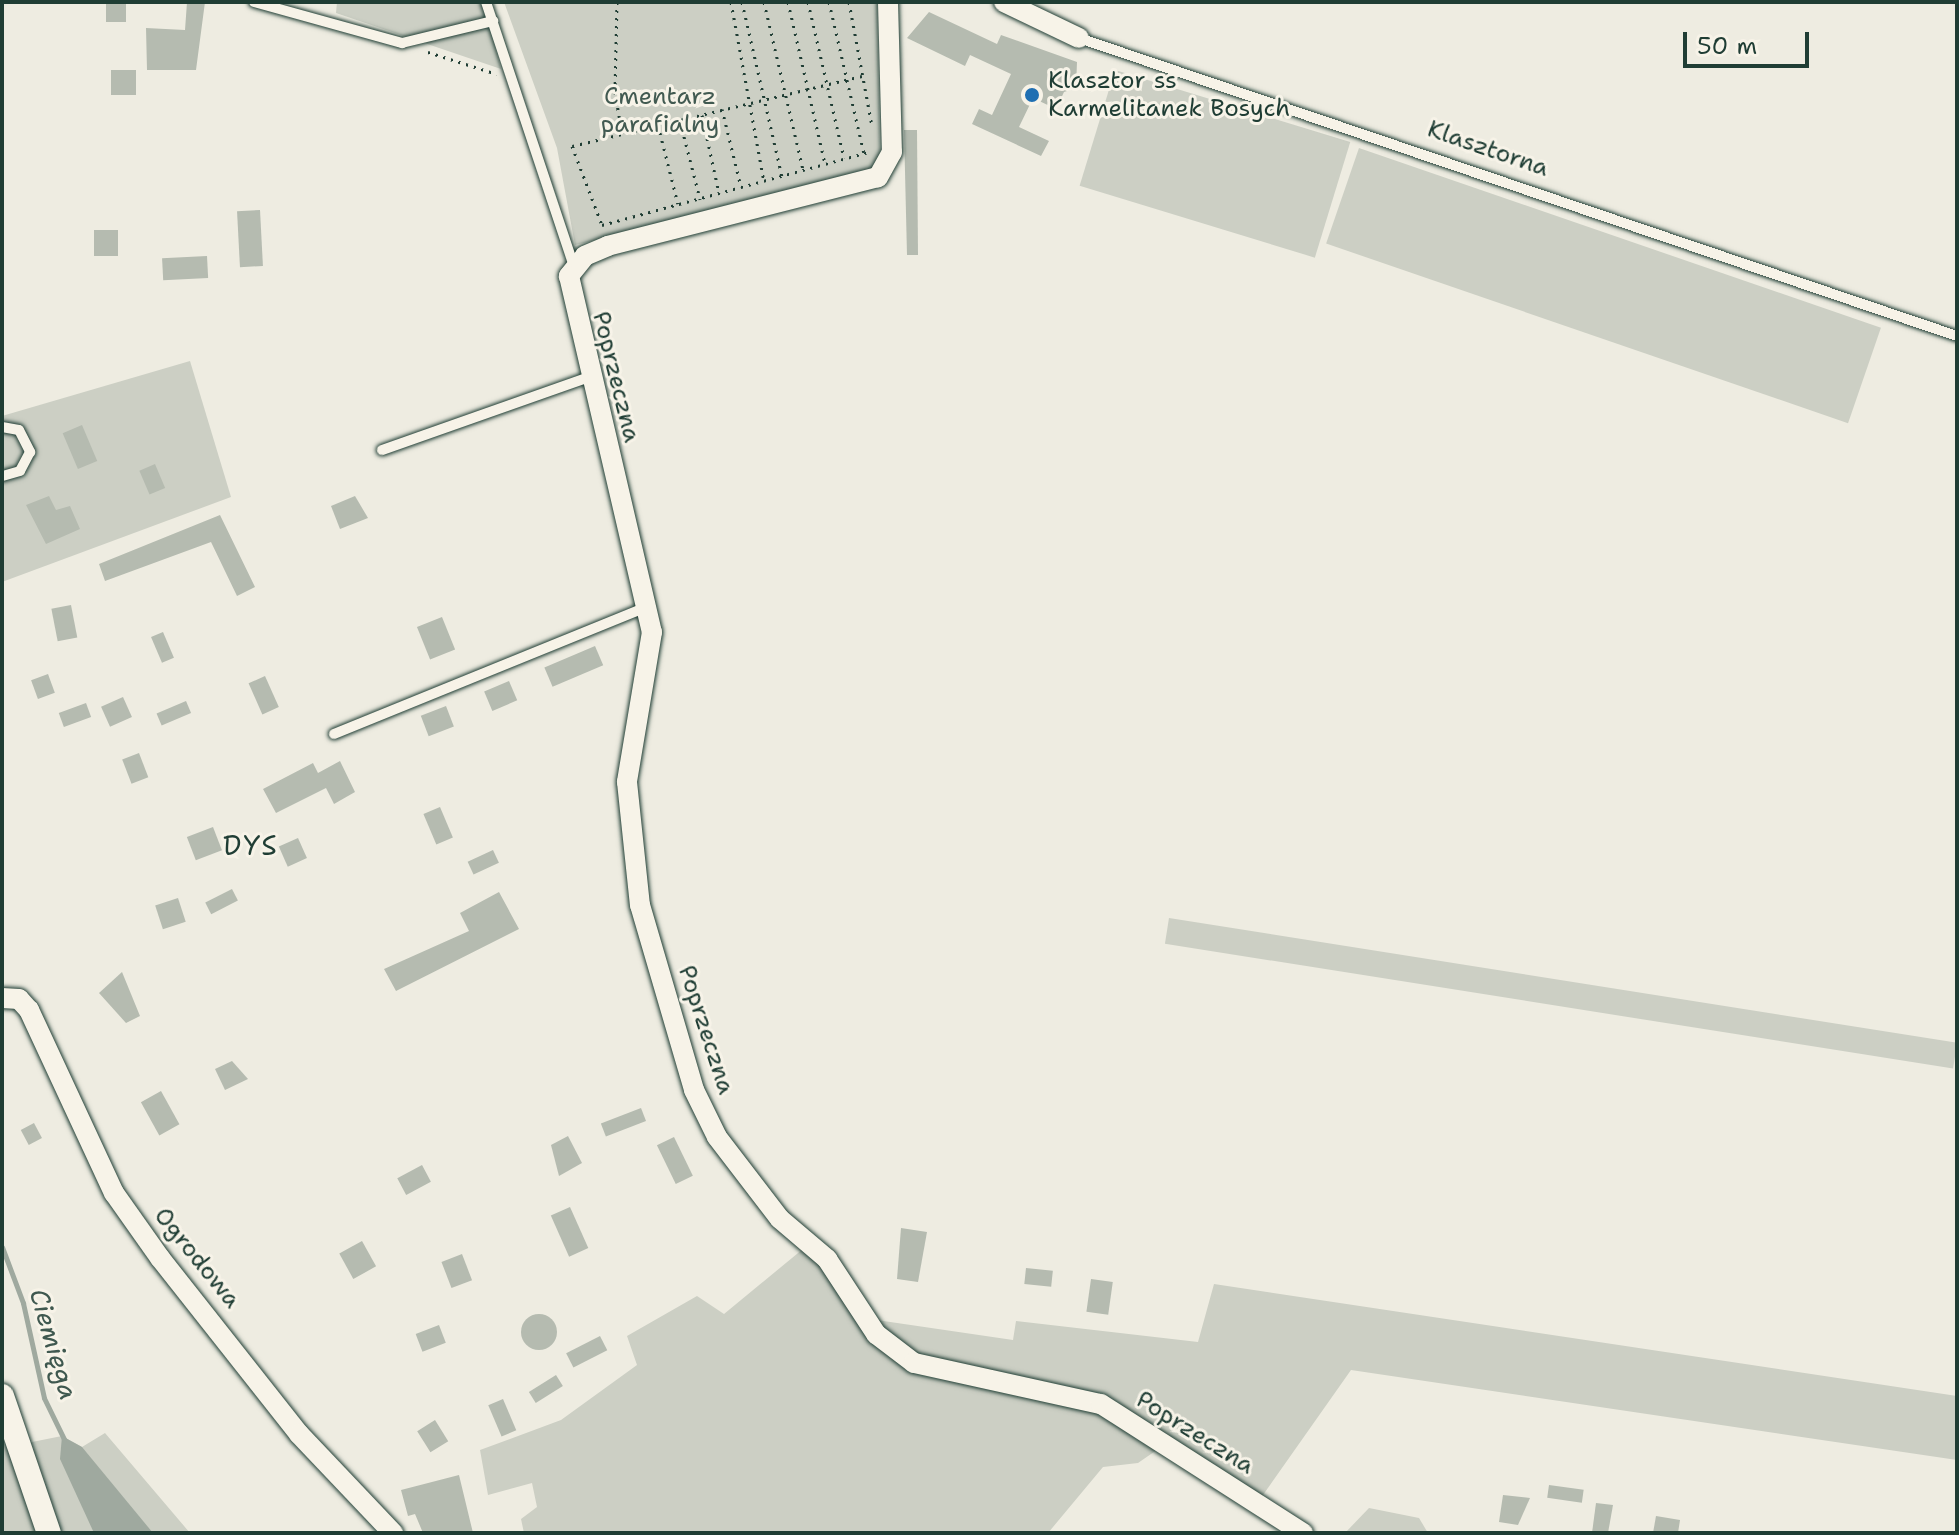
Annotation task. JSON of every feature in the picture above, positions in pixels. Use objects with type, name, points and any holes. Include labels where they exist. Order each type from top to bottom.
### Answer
[{"type":"street","points":[[574,267],[608,246],[878,177],[892,152],[888,2]]},
{"type":"street","name":"Klasztorna","points":[[1004,2],[1079,38]]},
{"type":"street","name":"Poprzeczna","points":[[574,267],[568,289],[587,378],[647,607],[650,669],[627,782],[640,905],[694,1090],[739,1170],[827,1259],[876,1334],[914,1363],[1101,1404],[1303,1533]]},
{"type":"street","name":"Ogrodowa","points":[[2,998],[19,999],[29,1010],[114,1193],[160,1258],[299,1434],[393,1533]]},
{"type":"street","points":[[2,1396],[49,1533]]},
{"type":"lane","points":[[254,2],[402,43],[493,21]]},
{"type":"lane","points":[[486,2],[514,78],[574,267]]},
{"type":"lane","name":"Klasztorna","points":[[1079,38],[1957,336]]},
{"type":"lane","points":[[382,450],[587,378]]},
{"type":"lane","points":[[2,427],[19,430],[30,452],[20,471],[2,476]]},
{"type":"lane","points":[[334,734],[647,607]]},
{"type":"path","points":[[617,2],[615,92],[623,134]]},
{"type":"path","points":[[731,2],[745,103],[764,181]]},
{"type":"path","points":[[742,2],[782,176]]},
{"type":"path","points":[[764,2],[803,170]]},
{"type":"path","points":[[788,2],[825,164]]},
{"type":"path","points":[[808,2],[845,159]]},
{"type":"path","points":[[829,2],[864,154]]},
{"type":"path","points":[[849,2],[873,135]]},
{"type":"path","points":[[402,43],[514,78]]},
{"type":"path","points":[[862,76],[572,146],[602,225],[876,150]]},
{"type":"path","points":[[722,109],[741,187]]},
{"type":"path","points":[[701,114],[719,193]]},
{"type":"path","points":[[680,119],[700,199]]},
{"type":"path","points":[[658,125],[678,204]]},
{"type":"green space","points":[[337,2],[483,2],[501,69],[336,13]]},
{"type":"green space","name":"Cmentarz parafialny","points":[[504,2],[877,2],[880,164],[874,173],[575,245],[557,148]]},
{"type":"green space","points":[[1115,70],[1350,142],[1315,258],[1080,186]]},
{"type":"green space","points":[[1359,148],[1881,328],[1848,423],[1326,243]]},
{"type":"green space","points":[[190,361],[231,497],[2,582],[2,416]]},
{"type":"green space","points":[[1169,918],[1957,1043],[1953,1069],[1165,944]]},
{"type":"green space","points":[[809,1244],[863,1318],[1013,1340],[1016,1321],[1198,1342],[1214,1284],[1957,1396],[1957,1460],[1351,1370],[1258,1502],[1164,1445],[1138,1463],[1103,1467],[1048,1533],[524,1533],[521,1519],[537,1507],[532,1483],[488,1495],[480,1450],[561,1420],[637,1365],[627,1336],[697,1296],[724,1314]]},
{"type":"green space","points":[[105,1433],[190,1533],[57,1533],[27,1443],[62,1436],[82,1447]]},
{"type":"green space","points":[[2,1435],[20,1484],[37,1533],[2,1533]]},
{"type":"green space","points":[[1369,1508],[1419,1518],[1428,1533],[1345,1533]]},
{"type":"shaded area","points":[[62,1436],[82,1447],[153,1533],[94,1533],[60,1459]]},
{"type":"building","points":[[106,2],[126,2],[126,22],[106,22]]},
{"type":"building","points":[[187,2],[205,2],[196,70],[147,70],[146,28],[185,30]]},
{"type":"building","name":"Klasztor ss Karmelitanek Bosych","points":[[929,12],[997,44],[1001,35],[1077,62],[1076,88],[1064,92],[1056,109],[1033,98],[1019,127],[1049,141],[1041,156],[972,124],[979,109],[992,115],[1011,74],[970,55],[965,66],[907,38]]},
{"type":"building","points":[[111,70],[136,70],[136,95],[111,95]]},
{"type":"building","points":[[904,130],[917,130],[918,255],[907,255]]},
{"type":"building","points":[[260,210],[263,266],[240,267],[237,211]]},
{"type":"building","points":[[94,230],[118,230],[118,256],[94,256]]},
{"type":"building","points":[[207,256],[208,278],[163,280],[162,258]]},
{"type":"building","points":[[82,425],[97,461],[78,469],[63,433]]},
{"type":"building","points":[[155,464],[165,488],[150,495],[139,471]]},
{"type":"building","points":[[49,496],[56,510],[70,506],[80,529],[46,544],[26,505]]},
{"type":"building","points":[[355,496],[368,518],[340,529],[331,506]]},
{"type":"building","points":[[220,515],[255,587],[237,596],[211,542],[105,581],[99,564]]},
{"type":"building","points":[[71,605],[77,637],[58,641],[51,609]]},
{"type":"building","points":[[442,617],[455,649],[430,660],[417,627]]},
{"type":"building","points":[[163,632],[174,658],[162,663],[151,637]]},
{"type":"building","points":[[595,646],[603,665],[553,687],[544,667]]},
{"type":"building","points":[[48,674],[55,693],[38,699],[31,680]]},
{"type":"building","points":[[265,676],[279,707],[262,714],[249,683]]},
{"type":"building","points":[[509,681],[517,700],[492,711],[484,692]]},
{"type":"building","points":[[123,697],[132,717],[110,727],[101,707]]},
{"type":"building","points":[[186,701],[191,713],[162,725],[157,714]]},
{"type":"building","points":[[86,703],[91,717],[64,727],[59,713]]},
{"type":"building","points":[[446,706],[454,727],[429,736],[421,716]]},
{"type":"building","points":[[139,753],[148,777],[132,784],[122,759]]},
{"type":"building","points":[[340,761],[355,792],[334,804],[326,788],[276,813],[263,789],[313,763],[318,773]]},
{"type":"building","points":[[440,807],[453,837],[436,844],[423,814]]},
{"type":"building","points":[[213,827],[222,850],[196,860],[187,837]]},
{"type":"building","points":[[298,838],[307,858],[288,867],[279,847]]},
{"type":"building","points":[[493,850],[499,863],[474,875],[468,862]]},
{"type":"building","points":[[232,889],[238,901],[211,914],[205,903]]},
{"type":"building","points":[[499,892],[519,929],[396,991],[384,969],[469,931],[460,913]]},
{"type":"building","points":[[178,898],[186,922],[163,929],[155,905]]},
{"type":"building","points":[[122,972],[140,1016],[126,1023],[99,993]]},
{"type":"building","points":[[232,1061],[248,1079],[225,1090],[215,1069]]},
{"type":"building","points":[[161,1091],[179,1124],[159,1135],[141,1102]]},
{"type":"building","points":[[641,1108],[646,1121],[606,1136],[601,1123]]},
{"type":"building","points":[[34,1123],[42,1138],[29,1145],[21,1130]]},
{"type":"building","points":[[568,1136],[582,1163],[559,1176],[551,1145]]},
{"type":"building","points":[[674,1137],[693,1176],[676,1184],[657,1145]]},
{"type":"building","points":[[422,1165],[431,1182],[406,1195],[397,1178]]},
{"type":"building","points":[[570,1207],[588,1248],[569,1257],[551,1216]]},
{"type":"building","points":[[901,1228],[927,1232],[918,1282],[897,1279]]},
{"type":"building","points":[[362,1241],[376,1266],[353,1279],[339,1254]]},
{"type":"building","points":[[462,1254],[472,1280],[451,1288],[441,1262]]},
{"type":"building","points":[[1026,1268],[1053,1271],[1051,1287],[1024,1284]]},
{"type":"building","points":[[1091,1279],[1113,1282],[1108,1315],[1086,1312]]},
{"type":"building","points":[[539,1314],[552,1319],[557,1332],[552,1345],[539,1350],[526,1345],[521,1332],[526,1319]]},
{"type":"building","points":[[439,1325],[446,1343],[422,1352],[416,1334]]},
{"type":"building","points":[[600,1336],[607,1350],[573,1368],[566,1353]]},
{"type":"building","points":[[556,1375],[563,1386],[536,1403],[529,1392]]},
{"type":"building","points":[[503,1399],[516,1430],[502,1437],[488,1405]]},
{"type":"building","points":[[435,1420],[448,1441],[430,1452],[417,1431]]},
{"type":"building","points":[[459,1475],[473,1533],[423,1533],[415,1514],[408,1516],[401,1490]]},
{"type":"building","points":[[1549,1485],[1584,1490],[1582,1503],[1547,1498]]},
{"type":"building","points":[[1503,1495],[1530,1498],[1518,1525],[1499,1522]]},
{"type":"building","points":[[1596,1503],[1613,1505],[1608,1533],[1592,1533]]},
{"type":"building","points":[[1656,1516],[1680,1520],[1678,1533],[1653,1533]]},
{"type":"waterway","name":"Ciemięga","points":[[2,1247],[23,1303],[44,1398],[64,1439]]},
{"type":"place","name":"Klasztor ss Karmelitanek Bosych","points":[[1032,95]]},
{"type":"district","name":"DYS","points":[[251,845]]}]
